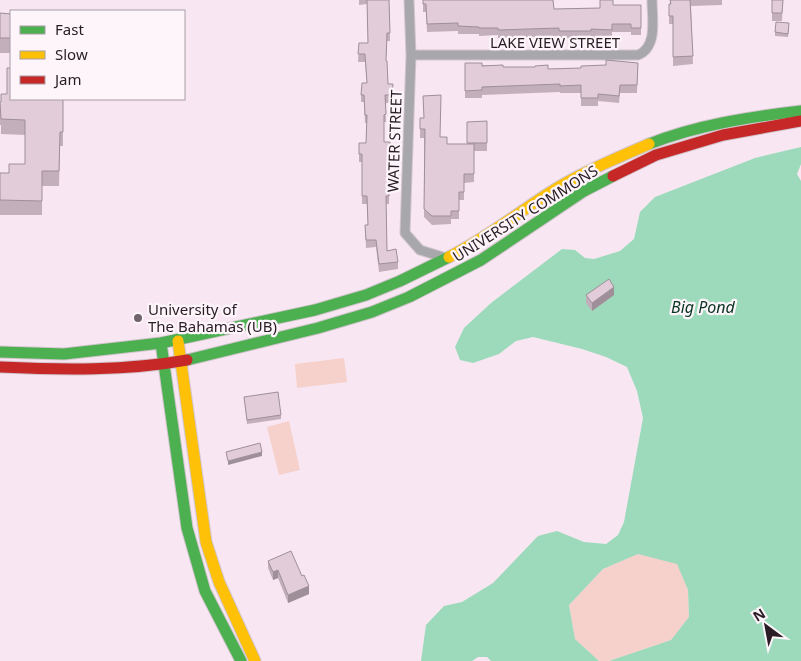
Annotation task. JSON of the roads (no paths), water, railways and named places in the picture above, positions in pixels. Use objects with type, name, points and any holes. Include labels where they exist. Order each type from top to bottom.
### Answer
[{"type":"main road","name":"UNIVERSITY COMMONS","points":[[0,352],[64,354],[178,341],[315,310],[366,295],[400,281],[473,245],[549,193],[576,177],[650,143],[720,123],[757,116],[801,111]]},
{"type":"main road","name":"UNIVERSITY COMMONS","points":[[0,367],[65,370],[164,364],[318,328],[372,312],[410,297],[481,260],[584,191],[656,155],[723,135],[801,121]]},
{"type":"main road","points":[[178,341],[206,542],[219,582],[255,661]]},
{"type":"main road","points":[[161,343],[188,528],[199,573],[213,608],[241,661]]},
{"type":"main road","points":[[213,608],[228,603]]},
{"type":"street","name":"WATER STREET","points":[[409,0],[411,55],[405,233],[420,250],[446,258]]},
{"type":"street","name":"LAKE VIEW STREET","points":[[411,55],[638,55],[648,48],[651,42],[652,0]]},
{"type":"water","name":"Big Pond","points":[[801,147],[801,164],[797,174],[801,181],[801,661],[609,661],[671,640],[689,617],[688,590],[677,564],[638,554],[603,569],[569,605],[575,639],[599,661],[491,661],[487,657],[478,657],[472,661],[421,661],[426,625],[444,606],[462,602],[493,583],[538,536],[557,531],[584,542],[606,544],[618,535],[624,522],[643,418],[637,391],[627,367],[582,349],[533,337],[516,341],[499,354],[473,363],[460,360],[455,347],[464,328],[491,303],[562,249],[575,250],[585,258],[594,259],[620,251],[634,239],[640,212],[655,197],[755,158]]},
{"type":"place","name":"University of The Bahamas (UB)","points":[[138,318]]}]
